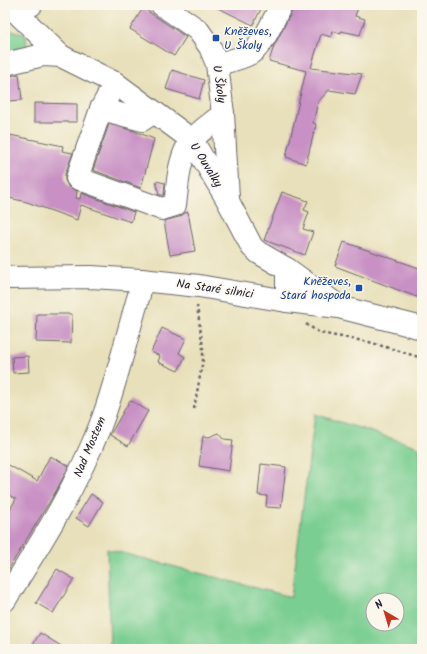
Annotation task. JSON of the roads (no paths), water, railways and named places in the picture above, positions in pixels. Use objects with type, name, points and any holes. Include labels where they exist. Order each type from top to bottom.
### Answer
[{"type":"street","name":"U Školy","points":[[162,5],[198,30],[210,47],[217,64],[223,114],[228,201]]},
{"type":"street","points":[[217,64],[238,59],[252,53],[259,46],[281,5]]},
{"type":"street","name":"U Ouvalky","points":[[17,11],[61,56],[115,82],[192,140],[228,201],[252,247],[259,253],[287,269],[340,307]]},
{"type":"street","name":"U Ouvalky","points":[[5,64],[43,55],[61,56]]},
{"type":"street","points":[[115,82],[101,108],[77,178],[162,209],[175,205],[180,167],[184,154],[192,140]]},
{"type":"street","points":[[101,108],[142,120],[154,112]]},
{"type":"street","name":"U Školy","points":[[192,140],[223,114]]},
{"type":"street","points":[[286,301],[287,269]]},
{"type":"street","name":"Na Staré silnici","points":[[5,278],[91,277],[199,286],[286,301],[340,307],[422,328]]},
{"type":"street","name":"Nad Mostem","points":[[5,600],[46,535],[69,493],[95,437],[114,382],[139,295],[141,280]]},
{"type":"place","name":"Kněževes, U Školy","points":[[216,38]]},
{"type":"place","name":"Kněževes, Stará hospoda","points":[[359,288]]}]
